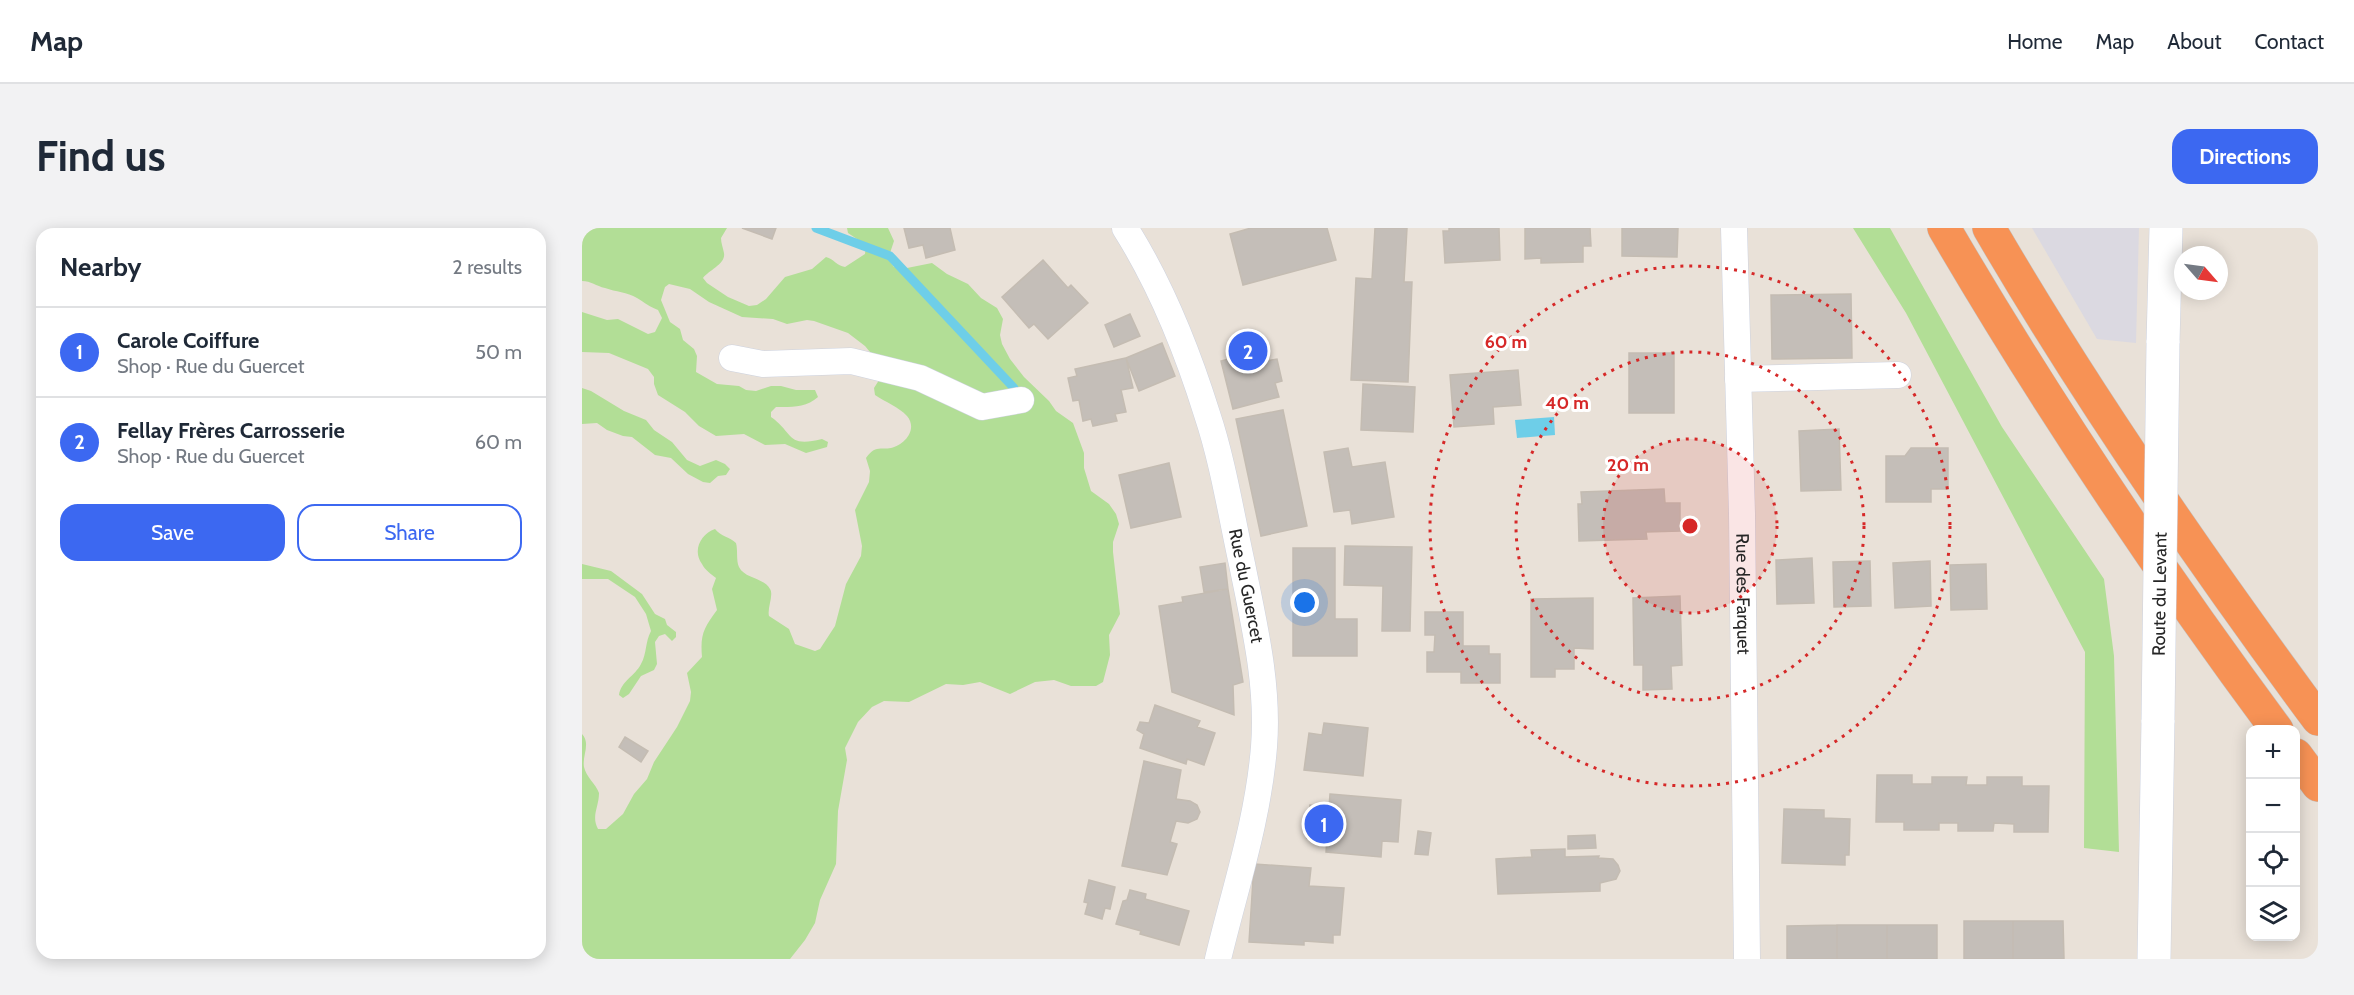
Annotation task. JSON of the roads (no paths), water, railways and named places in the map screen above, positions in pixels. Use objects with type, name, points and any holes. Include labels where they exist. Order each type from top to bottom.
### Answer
[{"type":"highway","points":[[1944,228],[2003,328],[2098,476],[2204,630],[2274,725]]},
{"type":"highway","points":[[1989,228],[2064,351],[2150,482],[2318,719]]},
{"type":"highway","points":[[2300,762],[2318,785]]},
{"type":"street","name":"Rue du Guercet","points":[[1125,228],[1164,300],[1208,414],[1227,493],[1261,663],[1265,733],[1261,785],[1244,867],[1218,959]]},
{"type":"street","name":"Rue des Farquet","points":[[1734,228],[1747,959]]},
{"type":"street","name":"Route du Levant","points":[[2154,959],[2166,228]]},
{"type":"street","points":[[732,358],[763,364],[850,361],[920,378],[982,407],[1021,400]]},
{"type":"street","points":[[1738,379],[1898,375]]},
{"type":"water","points":[[1554,417],[1555,435],[1517,438],[1515,420]]},
{"type":"waterway","points":[[816,228],[890,256],[1014,388]]},
{"type":"place","name":"Fellay Frères Carrosserie","points":[[1248,351]]},
{"type":"place","name":"Carole Coiffure","points":[[1324,824]]}]
